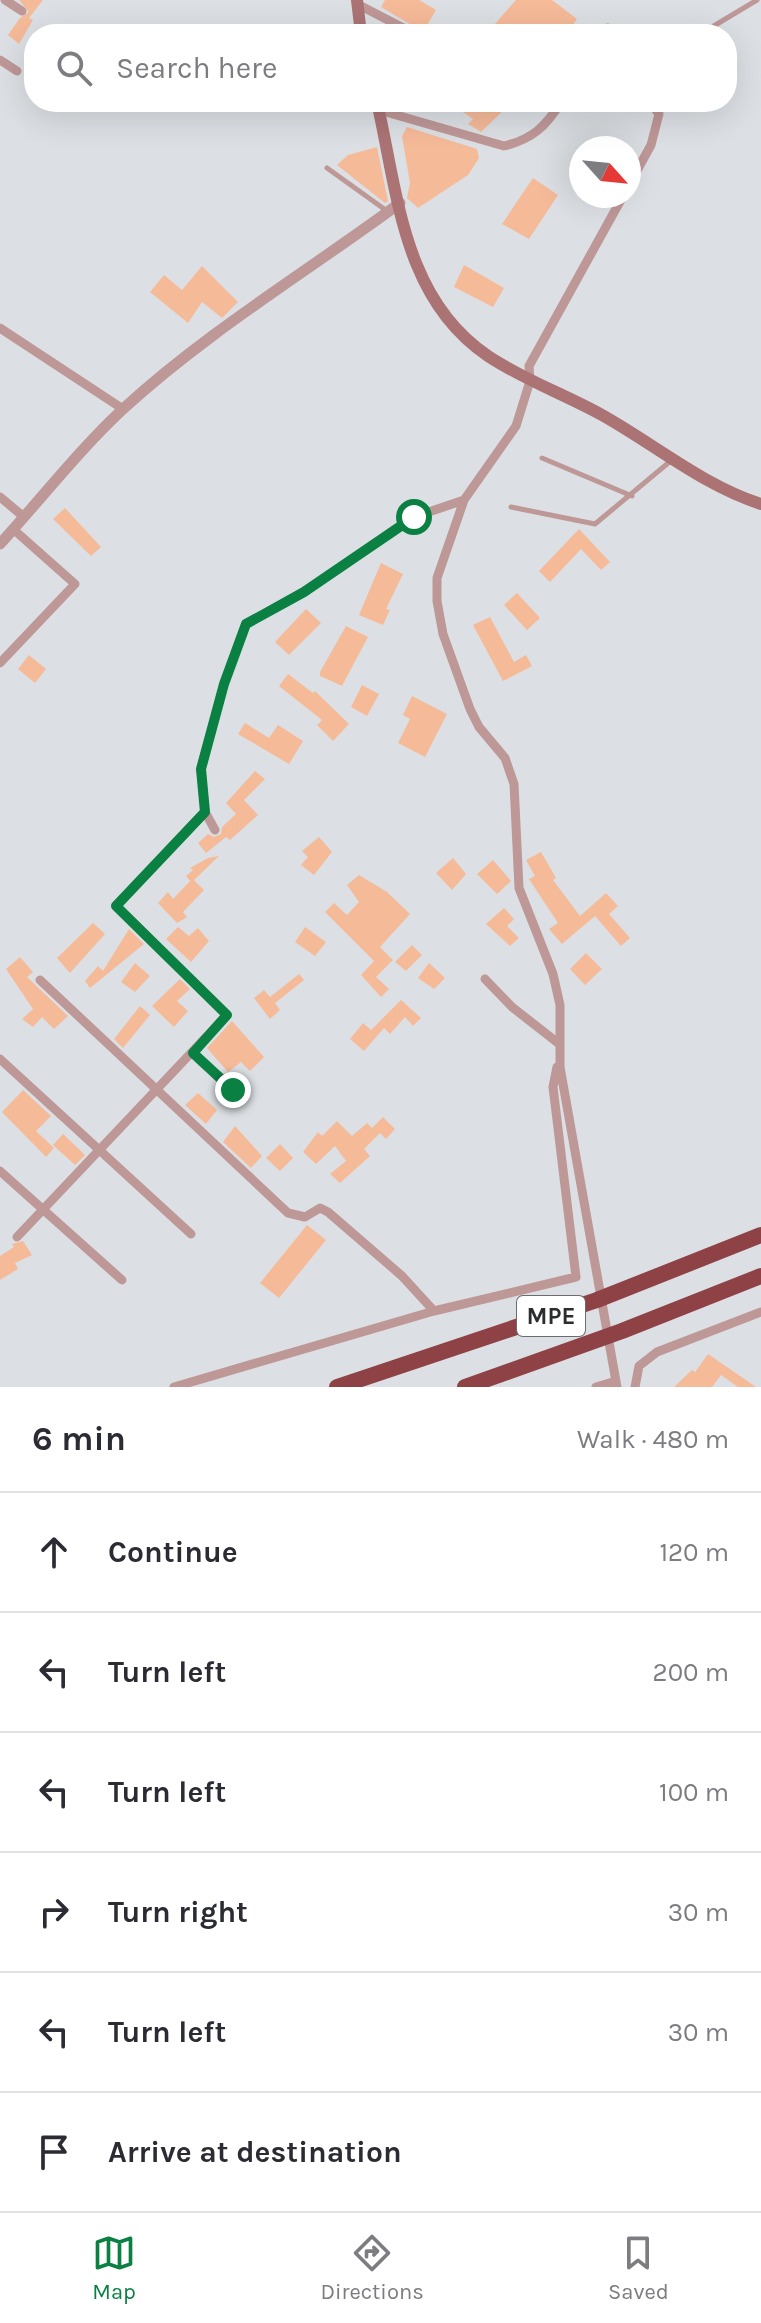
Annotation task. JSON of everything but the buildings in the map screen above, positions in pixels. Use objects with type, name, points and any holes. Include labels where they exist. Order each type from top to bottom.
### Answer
[{"type":"highway","name":"MPE","points":[[337,1387],[597,1300],[761,1235]]},
{"type":"highway","name":"MPE","points":[[465,1387],[622,1331],[761,1276]]},
{"type":"main road","points":[[357,2],[360,24]]},
{"type":"main road","points":[[379,112],[412,253],[438,311],[450,327],[487,355],[530,381],[600,414],[732,492],[761,504]]},
{"type":"street","points":[[5,0],[22,11]]},
{"type":"street","points":[[357,2],[397,24]]},
{"type":"street","points":[[0,60],[17,71]]},
{"type":"street","points":[[397,112],[504,146],[545,128],[555,112]]},
{"type":"street","points":[[641,161],[658,127],[658,112]]},
{"type":"street","points":[[0,544],[123,409],[209,336],[400,203]]},
{"type":"street","points":[[596,1387],[616,1384],[559,1059],[560,1005],[553,974],[519,888],[514,784],[505,758],[479,727],[470,709],[443,634],[437,601],[437,578],[464,500],[516,426],[530,381],[529,366],[616,208]]},
{"type":"street","points":[[0,328],[123,409]]},
{"type":"street","points":[[0,497],[24,517]]},
{"type":"street","points":[[215,830],[205,812],[201,769],[224,684],[246,624],[304,592],[414,517],[464,500]]},
{"type":"street","points":[[0,663],[75,584],[13,529]]},
{"type":"street","points":[[17,1237],[227,1015],[116,906],[205,812]]},
{"type":"street","points":[[485,979],[512,1007],[558,1043]]},
{"type":"street","points":[[40,980],[288,1213],[305,1217],[320,1208],[328,1212],[402,1276],[434,1311]]},
{"type":"street","points":[[193,1053],[233,1090]]},
{"type":"street","points":[[0,1059],[191,1234]]},
{"type":"street","points":[[174,1387],[434,1311],[576,1277],[553,1087],[559,1059]]},
{"type":"street","points":[[0,1171],[122,1280]]},
{"type":"street","points":[[635,1387],[639,1366],[657,1352],[761,1312]]},
{"type":"lane","points":[[712,24],[757,0]]},
{"type":"lane","points":[[327,168],[388,212]]},
{"type":"lane","points":[[542,458],[632,496]]},
{"type":"lane","points":[[511,507],[595,524],[674,458]]},
{"type":"route","points":[[233,1090],[193,1053],[227,1015],[116,906],[205,812],[201,769],[224,684],[246,624],[255,616],[304,592],[414,517]]}]
